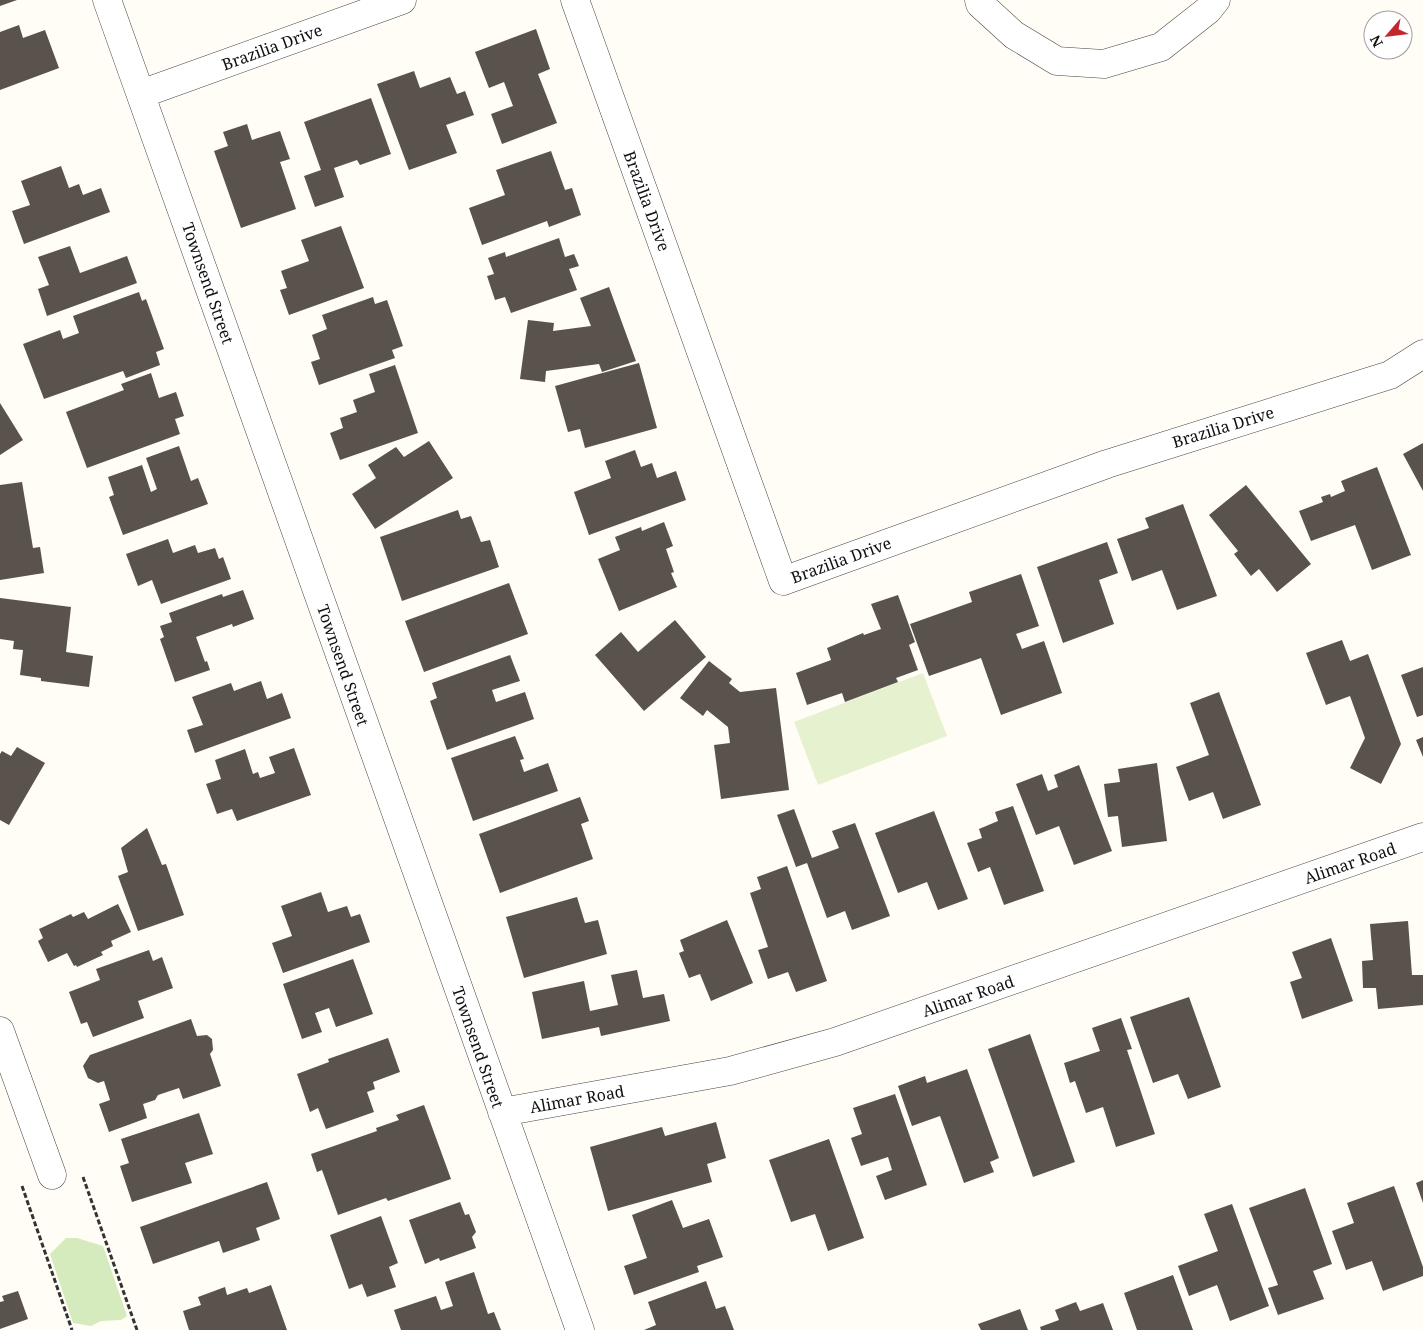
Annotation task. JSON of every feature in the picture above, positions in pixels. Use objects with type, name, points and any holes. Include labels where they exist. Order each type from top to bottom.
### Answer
[{"type":"street","name":"Townsend Street","points":[[107,0],[580,1330]]},
{"type":"street","name":"Brazilia Drive","points":[[141,94],[402,0]]},
{"type":"street","name":"Brazilia Drive","points":[[575,0],[783,581],[1107,464],[1390,375],[1423,354]]},
{"type":"street","points":[[979,0],[980,4],[1014,35],[1057,61],[1104,64],[1161,47],[1208,10],[1216,0]]},
{"type":"street","name":"Alimar Road","points":[[502,1112],[730,1071],[835,1042],[1423,838]]},
{"type":"street","points":[[0,1031],[52,1175]]},
{"type":"path","points":[[72,1330],[22,1186],[79,1167],[137,1330]]},
{"type":"green space","points":[[923,673],[947,736],[818,785],[794,722]]},
{"type":"green space","points":[[66,1238],[77,1238],[103,1246],[127,1316],[121,1320],[101,1321],[91,1326],[73,1323],[50,1254]]},
{"type":"building","points":[[0,0],[17,0],[0,6]]},
{"type":"building","points":[[19,25],[23,38],[45,30],[59,68],[0,90],[0,32]]},
{"type":"building","points":[[536,29],[550,69],[538,74],[557,123],[502,144],[491,114],[513,106],[504,82],[489,88],[475,52]]},
{"type":"building","points":[[414,71],[420,88],[450,77],[457,94],[465,91],[474,115],[446,125],[457,153],[409,170],[377,84]]},
{"type":"building","points":[[371,98],[391,154],[360,165],[357,160],[334,168],[344,197],[315,207],[304,176],[321,170],[304,122]]},
{"type":"building","points":[[247,124],[252,140],[280,131],[290,159],[280,162],[296,209],[241,228],[214,151],[228,146],[223,132]]},
{"type":"building","points":[[551,151],[565,190],[572,188],[581,215],[549,227],[547,221],[482,245],[469,208],[505,195],[496,170]]},
{"type":"building","points":[[61,166],[69,188],[79,184],[83,195],[101,188],[110,212],[24,244],[12,211],[30,205],[21,181]]},
{"type":"building","points":[[341,226],[364,288],[289,315],[280,290],[287,288],[281,271],[309,261],[301,240]]},
{"type":"building","points":[[559,238],[565,257],[574,254],[579,266],[569,269],[577,290],[511,313],[505,297],[495,300],[487,276],[494,274],[488,258],[505,252],[506,257]]},
{"type":"building","points":[[70,246],[80,273],[127,256],[137,283],[47,316],[38,289],[49,285],[38,257]]},
{"type":"building","points":[[609,287],[636,361],[602,372],[599,364],[546,371],[545,382],[520,379],[528,320],[554,323],[553,331],[591,326],[580,298]]},
{"type":"building","points":[[139,292],[142,301],[146,299],[164,349],[156,352],[160,365],[126,378],[123,371],[44,399],[23,344],[60,330],[63,339],[79,333],[73,316]]},
{"type":"building","points":[[373,297],[375,304],[387,300],[403,346],[392,350],[395,358],[319,385],[311,362],[320,359],[312,335],[327,329],[322,315]]},
{"type":"building","points":[[639,363],[657,428],[585,448],[580,429],[568,432],[555,386]]},
{"type":"building","points":[[395,365],[418,433],[340,460],[330,433],[343,428],[340,418],[357,412],[353,400],[375,392],[369,374]]},
{"type":"building","points":[[151,373],[159,398],[176,392],[184,416],[175,419],[180,434],[87,468],[66,412],[124,390],[121,384]]},
{"type":"building","points":[[0,403],[23,440],[0,455]]},
{"type":"building","points":[[429,441],[453,478],[375,529],[352,494],[376,478],[368,465],[396,447],[404,457]]},
{"type":"building","points":[[1423,443],[1423,491],[1403,454]]},
{"type":"building","points":[[179,446],[191,481],[198,478],[208,504],[123,535],[109,497],[114,495],[108,477],[142,465],[151,492],[157,489],[146,458]]},
{"type":"building","points":[[635,450],[641,467],[652,463],[657,478],[676,471],[686,500],[589,535],[574,492],[611,478],[605,461]]},
{"type":"building","points":[[1377,467],[1411,555],[1372,570],[1355,525],[1311,541],[1299,511],[1323,502],[1321,497],[1330,494],[1331,497],[1345,491],[1341,481]]},
{"type":"building","points":[[22,482],[33,548],[40,547],[44,573],[0,580],[0,485]]},
{"type":"building","points":[[1246,485],[1311,564],[1277,592],[1259,569],[1251,576],[1234,554],[1238,551],[1209,515]]},
{"type":"building","points":[[1183,504],[1217,596],[1177,610],[1162,570],[1132,581],[1117,539],[1149,528],[1145,518]]},
{"type":"building","points":[[458,510],[461,519],[471,516],[481,542],[490,540],[499,567],[402,601],[380,537]]},
{"type":"building","points":[[664,522],[673,546],[666,549],[674,572],[671,573],[677,587],[619,611],[598,559],[620,550],[615,537],[641,527],[642,531]]},
{"type":"building","points":[[168,539],[173,553],[195,545],[198,553],[215,548],[219,559],[223,557],[231,579],[161,604],[152,580],[138,586],[126,554]]},
{"type":"building","points":[[1107,542],[1118,573],[1099,580],[1114,624],[1063,643],[1037,567]]},
{"type":"building","points":[[1021,574],[1039,626],[1016,634],[1022,649],[1044,641],[1062,693],[1001,715],[981,658],[929,676],[910,624],[972,602],[969,592]]},
{"type":"building","points":[[509,583],[528,634],[424,672],[405,621]]},
{"type":"building","points":[[243,590],[254,619],[233,627],[232,624],[196,637],[210,670],[175,682],[160,639],[164,637],[160,626],[172,622],[169,613],[222,594],[223,597]]},
{"type":"building","points":[[898,595],[915,642],[909,645],[918,670],[896,678],[898,682],[845,702],[842,693],[807,705],[796,673],[831,660],[827,648],[863,633],[864,635],[881,629],[871,604]]},
{"type":"building","points":[[0,598],[71,607],[66,652],[93,656],[89,687],[41,681],[41,678],[20,675],[23,650],[13,649],[14,641],[0,639]]},
{"type":"building","points":[[675,620],[706,657],[644,711],[595,655],[621,632],[638,652]]},
{"type":"building","points":[[1342,640],[1350,661],[1368,654],[1401,744],[1381,784],[1350,768],[1365,738],[1350,696],[1326,705],[1306,653]]},
{"type":"building","points":[[510,655],[520,681],[492,690],[496,702],[525,692],[534,719],[447,750],[430,701],[437,698],[432,683]]},
{"type":"building","points":[[709,661],[732,679],[729,683],[740,692],[776,688],[789,790],[721,799],[714,745],[730,743],[728,727],[707,710],[703,716],[680,698]]},
{"type":"building","points":[[1423,667],[1423,715],[1417,717],[1401,675]]},
{"type":"building","points":[[261,681],[267,699],[282,693],[291,718],[195,753],[187,730],[203,725],[192,697],[231,683],[234,691]]},
{"type":"building","points":[[1219,692],[1261,805],[1223,819],[1213,792],[1189,801],[1176,767],[1209,755],[1190,703]]},
{"type":"building","points":[[515,736],[524,759],[520,760],[524,772],[548,763],[558,791],[473,821],[451,758]]},
{"type":"building","points":[[1423,737],[1423,757],[1416,740]]},
{"type":"building","points":[[17,747],[45,763],[9,825],[0,820],[0,754],[2,751],[11,756]]},
{"type":"building","points":[[294,748],[311,795],[237,821],[232,809],[217,814],[206,784],[221,779],[215,760],[245,749],[253,774],[258,772],[260,778],[275,773],[269,757]]},
{"type":"building","points":[[1157,763],[1167,841],[1122,847],[1118,816],[1108,817],[1104,784],[1120,782],[1118,769]]},
{"type":"building","points":[[1079,765],[1112,851],[1074,865],[1059,826],[1036,835],[1016,784],[1042,774],[1048,791],[1058,787],[1054,775]]},
{"type":"building","points":[[580,797],[589,821],[581,824],[593,859],[500,893],[479,834]]},
{"type":"building","points":[[1013,806],[1044,891],[1004,905],[990,867],[978,872],[967,843],[982,838],[979,829],[998,821],[995,812]]},
{"type":"building","points":[[794,809],[812,858],[839,848],[832,831],[855,823],[890,916],[852,930],[845,911],[827,918],[807,863],[796,867],[777,815]]},
{"type":"building","points":[[934,811],[968,899],[938,910],[927,882],[898,893],[875,833]]},
{"type":"building","points":[[147,828],[162,865],[166,864],[184,915],[138,931],[118,876],[128,872],[121,848]]},
{"type":"building","points":[[787,866],[827,981],[796,992],[788,972],[768,979],[758,950],[768,947],[750,893],[761,889],[757,877]]},
{"type":"building","points":[[321,892],[328,912],[347,906],[351,917],[360,914],[370,942],[283,973],[272,943],[292,936],[281,906]]},
{"type":"building","points":[[577,897],[585,923],[598,920],[607,954],[524,978],[506,917]]},
{"type":"building","points":[[118,904],[131,932],[111,941],[113,946],[101,952],[103,955],[77,967],[76,965],[74,966],[67,953],[48,962],[38,941],[43,938],[39,929],[71,914],[73,917],[84,912],[88,919]]},
{"type":"building","points":[[727,920],[753,983],[711,1001],[700,974],[689,978],[679,953],[684,951],[680,940]]},
{"type":"building","points":[[1408,921],[1412,975],[1423,975],[1423,1005],[1378,1009],[1376,988],[1363,988],[1362,961],[1373,960],[1370,924]]},
{"type":"building","points":[[1331,938],[1353,1001],[1302,1019],[1290,982],[1302,978],[1292,952]]},
{"type":"building","points":[[149,950],[153,961],[162,957],[173,988],[138,1001],[144,1018],[93,1037],[87,1022],[81,1024],[69,992],[100,980],[96,969]]},
{"type":"building","points":[[353,959],[373,1014],[336,1027],[329,1008],[315,1013],[322,1032],[302,1039],[283,984]]},
{"type":"building","points":[[637,970],[643,998],[664,994],[670,1021],[601,1036],[599,1027],[542,1039],[532,992],[584,981],[590,1011],[618,1005],[611,975]]},
{"type":"building","points":[[1189,997],[1221,1087],[1188,1099],[1178,1074],[1153,1083],[1130,1017]]},
{"type":"building","points":[[1121,1018],[1132,1049],[1127,1050],[1155,1134],[1116,1147],[1103,1107],[1086,1113],[1075,1081],[1070,1083],[1064,1063],[1100,1051],[1092,1028]]},
{"type":"building","points":[[191,1019],[197,1036],[207,1035],[212,1039],[213,1050],[210,1054],[221,1086],[183,1099],[179,1088],[158,1095],[155,1100],[143,1104],[147,1118],[109,1132],[99,1104],[110,1100],[104,1081],[98,1083],[88,1078],[83,1066],[90,1055]]},
{"type":"building","points":[[1030,1034],[1075,1162],[1033,1177],[988,1049]]},
{"type":"building","points":[[388,1038],[400,1072],[373,1082],[375,1089],[367,1092],[374,1112],[326,1129],[318,1108],[310,1112],[297,1074],[329,1062],[328,1059]]},
{"type":"building","points":[[967,1069],[999,1158],[990,1162],[994,1172],[964,1183],[940,1116],[912,1126],[898,1086],[925,1076],[927,1083]]},
{"type":"building","points":[[895,1094],[927,1185],[885,1200],[876,1176],[892,1170],[888,1157],[861,1166],[851,1138],[862,1134],[853,1108]]},
{"type":"building","points":[[424,1105],[451,1179],[388,1201],[386,1198],[338,1215],[322,1170],[317,1172],[311,1154],[377,1131],[376,1128],[399,1120],[396,1115]]},
{"type":"building","points":[[199,1113],[213,1154],[185,1163],[192,1183],[132,1202],[120,1166],[129,1163],[121,1139]]},
{"type":"building","points":[[716,1122],[726,1158],[707,1164],[712,1182],[608,1211],[590,1147],[662,1127],[665,1136]]},
{"type":"building","points":[[829,1139],[864,1238],[828,1251],[815,1214],[791,1222],[769,1160]]},
{"type":"building","points":[[1423,1180],[1423,1203],[1416,1183]]},
{"type":"building","points":[[267,1182],[280,1219],[256,1228],[260,1240],[223,1253],[219,1241],[153,1264],[140,1227]]},
{"type":"building","points":[[1394,1186],[1423,1267],[1423,1276],[1383,1291],[1372,1261],[1346,1270],[1332,1231],[1354,1223],[1347,1203]]},
{"type":"building","points":[[1305,1188],[1332,1264],[1313,1271],[1324,1299],[1278,1315],[1268,1288],[1278,1285],[1249,1208]]},
{"type":"building","points":[[672,1200],[683,1228],[709,1219],[723,1257],[697,1266],[699,1272],[634,1295],[624,1266],[647,1258],[632,1215]]},
{"type":"building","points":[[460,1202],[465,1215],[469,1214],[476,1232],[472,1237],[476,1248],[440,1261],[439,1258],[425,1264],[409,1220]]},
{"type":"building","points":[[1232,1204],[1269,1306],[1230,1321],[1217,1285],[1189,1296],[1178,1266],[1218,1251],[1204,1214]]},
{"type":"building","points":[[381,1216],[398,1263],[389,1267],[396,1287],[367,1297],[362,1284],[349,1289],[330,1235]]},
{"type":"building","points":[[474,1272],[488,1314],[494,1312],[501,1330],[401,1330],[394,1310],[436,1296],[441,1310],[453,1306],[445,1282]]},
{"type":"building","points":[[1173,1275],[1193,1330],[1137,1330],[1124,1293]]},
{"type":"building","points":[[706,1281],[716,1309],[725,1306],[734,1330],[644,1330],[656,1325],[648,1302]]},
{"type":"building","points":[[271,1285],[287,1330],[189,1330],[183,1311],[201,1305],[198,1297],[225,1287],[227,1295],[247,1288],[249,1293]]},
{"type":"building","points":[[18,1291],[28,1319],[0,1329],[0,1302],[4,1301],[2,1296]]},
{"type":"building","points":[[1076,1302],[1080,1311],[1103,1303],[1113,1330],[1041,1330],[1040,1327],[1059,1320],[1055,1310]]},
{"type":"building","points":[[1020,1309],[1028,1330],[981,1330],[978,1324]]}]
